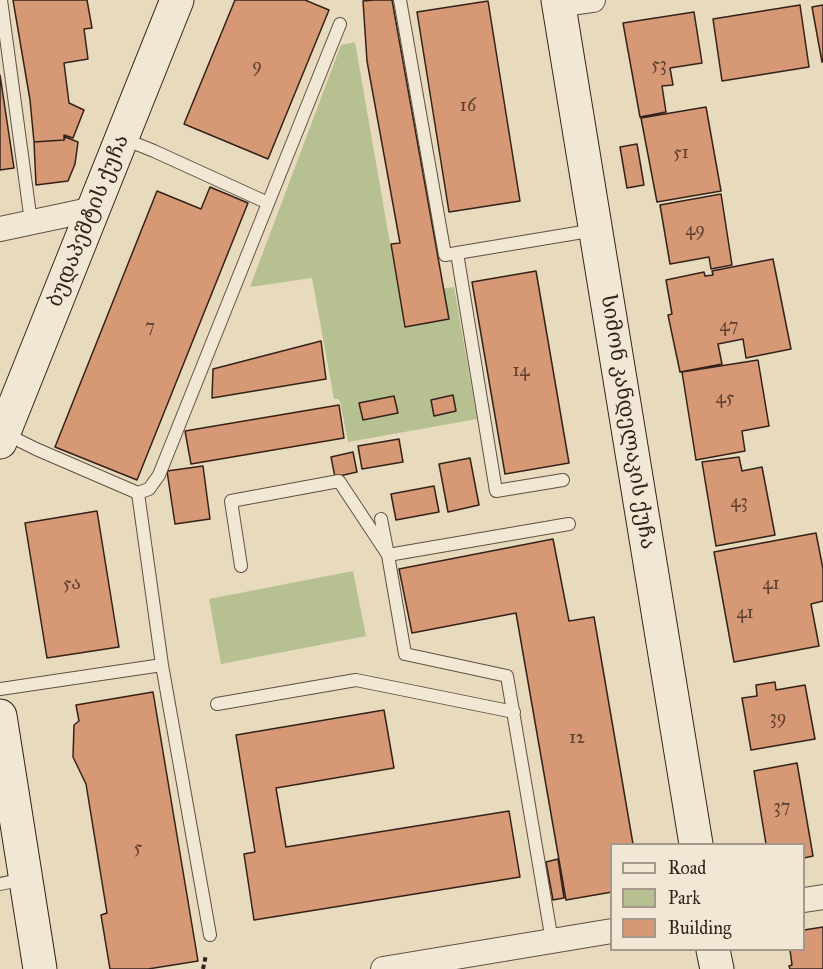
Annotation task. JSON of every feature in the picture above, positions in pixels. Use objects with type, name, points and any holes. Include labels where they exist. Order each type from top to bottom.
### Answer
[{"type":"main road","name":"ბუდაპეშტის ქუჩა","points":[[2,437],[177,0]]},
{"type":"main road","name":"სიმონ კანდელაკის ქუჩა","points":[[559,3],[696,843]]},
{"type":"main road","points":[[0,716],[13,882],[40,969]]},
{"type":"main road","points":[[713,951],[717,969]]},
{"type":"street","points":[[559,3],[593,0]]},
{"type":"street","points":[[0,229],[94,209]]},
{"type":"street","points":[[805,900],[823,897]]},
{"type":"street","points":[[383,969],[610,931]]},
{"type":"lane","points":[[1,0],[31,222]]},
{"type":"lane","points":[[400,0],[445,255],[596,229]]},
{"type":"lane","points":[[2,437],[36,449],[138,493],[149,489],[159,475],[340,24]]},
{"type":"lane","points":[[122,138],[268,203]]},
{"type":"lane","points":[[457,253],[496,491],[563,480]]},
{"type":"lane","points":[[242,566],[231,501],[339,481],[388,555]]},
{"type":"lane","points":[[138,493],[162,665],[210,935]]},
{"type":"lane","points":[[381,519],[405,654],[507,676],[552,941]]},
{"type":"lane","points":[[388,555],[569,524]]},
{"type":"lane","points":[[0,689],[162,665]]},
{"type":"lane","points":[[217,704],[356,680],[514,712]]},
{"type":"green space","points":[[355,42],[399,295],[454,287],[477,419],[348,442],[340,401],[334,399],[312,278],[250,287],[341,45]]},
{"type":"green space","points":[[353,571],[366,636],[221,664],[209,599]]},
{"type":"building","points":[[13,0],[87,0],[92,28],[84,29],[88,59],[64,63],[69,103],[84,110],[73,138],[64,135],[64,140],[34,142],[30,100]]},
{"type":"building","points":[[235,0],[305,0],[329,10],[268,159],[184,124]]},
{"type":"building","points":[[392,0],[449,319],[405,327],[391,244],[400,243],[367,61],[363,1]]},
{"type":"building","points":[[488,1],[520,201],[449,212],[417,12]]},
{"type":"building","points":[[800,5],[809,67],[722,81],[713,19]]},
{"type":"building","points":[[823,5],[823,62],[822,62],[812,7]]},
{"type":"building","points":[[694,12],[702,63],[670,68],[673,85],[662,86],[666,112],[640,117],[623,23]]},
{"type":"building","points":[[0,75],[14,168],[0,170]]},
{"type":"building","points":[[706,107],[721,191],[657,202],[641,118]]},
{"type":"building","points":[[65,137],[78,142],[75,164],[68,181],[36,185],[34,142],[64,140]]},
{"type":"building","points":[[637,144],[644,185],[627,188],[620,147]]},
{"type":"building","points":[[210,187],[248,203],[137,480],[55,447],[157,191],[201,209]]},
{"type":"building","points":[[721,194],[732,265],[711,269],[709,257],[670,264],[660,205]]},
{"type":"building","points":[[773,259],[791,349],[746,358],[743,339],[718,344],[722,364],[680,372],[668,315],[672,314],[666,280],[704,272],[705,276],[713,275],[712,271]]},
{"type":"building","points":[[536,271],[569,463],[505,474],[472,282]]},
{"type":"building","points":[[321,341],[326,379],[212,398],[213,369]]},
{"type":"building","points":[[758,360],[769,426],[742,431],[745,451],[696,460],[682,372]]},
{"type":"building","points":[[453,395],[456,411],[434,416],[431,400]]},
{"type":"building","points":[[394,396],[398,413],[363,420],[359,403]]},
{"type":"building","points":[[339,405],[344,438],[191,464],[185,431]]},
{"type":"building","points":[[399,439],[403,462],[362,469],[358,446]]},
{"type":"building","points":[[353,452],[357,472],[335,477],[331,457]]},
{"type":"building","points":[[739,457],[742,471],[762,467],[775,535],[716,546],[702,462]]},
{"type":"building","points":[[470,458],[479,505],[448,512],[439,464]]},
{"type":"building","points":[[203,466],[210,519],[175,524],[167,471]]},
{"type":"building","points":[[434,486],[439,512],[396,520],[391,494]]},
{"type":"building","points":[[97,511],[119,647],[47,658],[25,523]]},
{"type":"building","points":[[816,533],[823,569],[823,601],[811,604],[819,646],[734,662],[714,552]]},
{"type":"building","points":[[553,539],[569,621],[594,617],[633,843],[610,843],[610,892],[566,900],[516,613],[412,633],[399,569]]},
{"type":"building","points":[[775,682],[776,690],[805,685],[815,739],[751,750],[742,698],[757,696],[756,685]]},
{"type":"building","points":[[153,692],[198,961],[148,969],[110,969],[101,915],[107,913],[86,784],[73,757],[74,725],[79,721],[76,705]]},
{"type":"building","points":[[384,710],[394,768],[276,788],[286,847],[509,811],[520,877],[254,920],[244,854],[255,852],[236,735]]},
{"type":"building","points":[[797,763],[813,856],[805,858],[805,843],[766,843],[754,771]]},
{"type":"building","points":[[558,859],[564,898],[553,900],[546,862]]},
{"type":"building","points":[[823,927],[823,969],[790,969],[789,966],[792,965],[790,951],[805,951],[805,930]]}]
